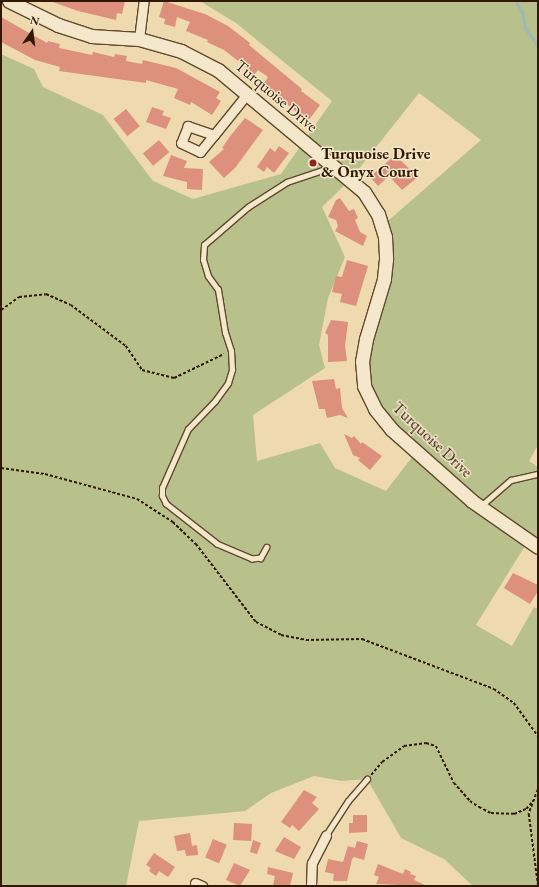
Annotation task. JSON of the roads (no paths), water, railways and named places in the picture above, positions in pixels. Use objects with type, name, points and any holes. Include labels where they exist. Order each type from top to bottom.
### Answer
[{"type":"street","name":"Turquoise Drive","points":[[9,1],[58,25],[91,36],[139,39],[180,51],[218,70],[364,192],[378,214],[385,237],[384,279],[366,338],[362,361],[364,386],[375,409],[391,429],[480,507],[538,547]]},
{"type":"street","points":[[139,39],[144,1]]},
{"type":"street","points":[[214,135],[247,94]]},
{"type":"street","points":[[311,886],[312,863],[326,835]]},
{"type":"lane","points":[[267,547],[261,558],[252,559],[216,544],[166,504],[162,496],[162,488],[188,429],[215,401],[228,383],[232,370],[231,351],[225,333],[218,290],[208,276],[204,260],[204,245],[248,207],[287,182],[334,167]]},
{"type":"lane","points":[[480,507],[511,480],[538,474]]},
{"type":"lane","points":[[326,835],[344,806],[367,779]]},
{"type":"waterway","points":[[516,1],[523,13],[525,27],[538,46]]},
{"type":"place","name":"Turquoise Drive & Onyx Court","points":[[313,163]]}]
